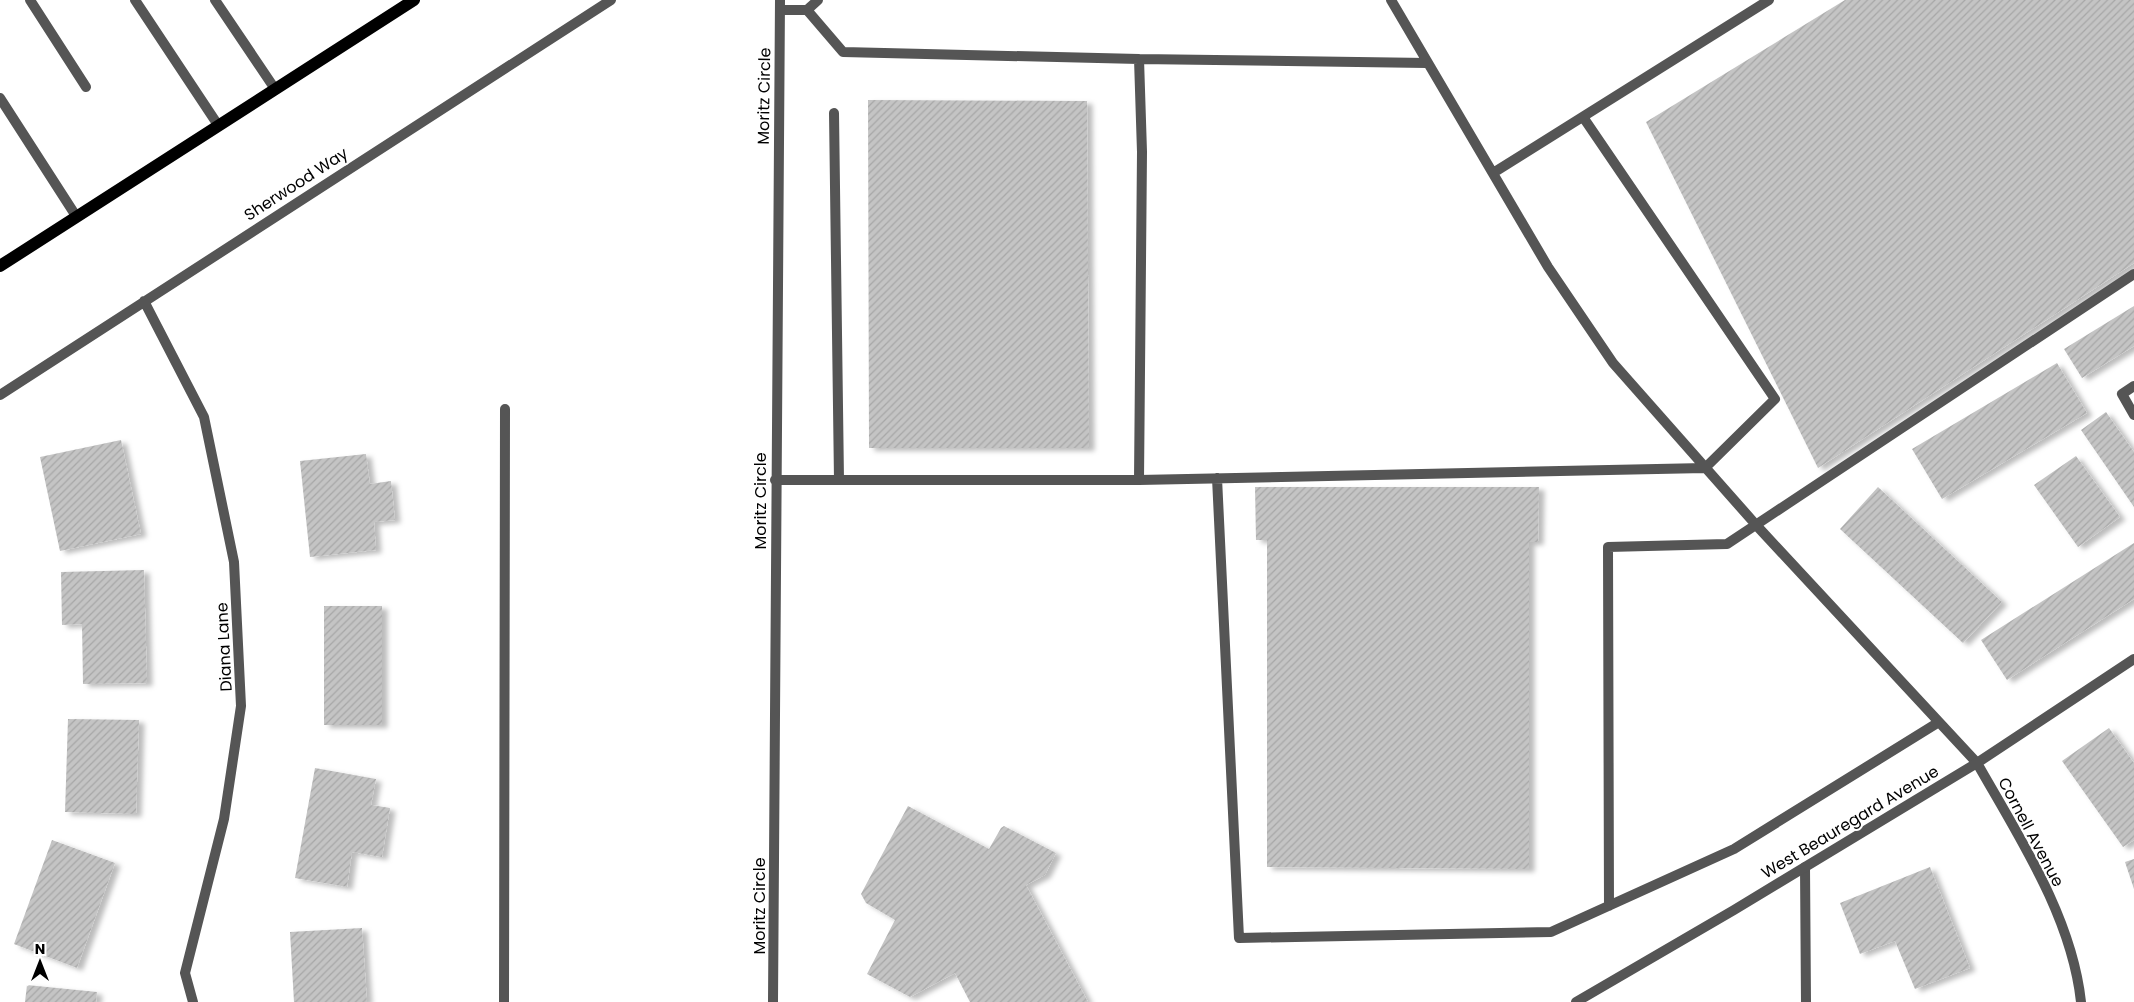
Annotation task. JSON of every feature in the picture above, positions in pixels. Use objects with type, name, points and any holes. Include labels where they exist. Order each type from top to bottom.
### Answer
[{"type":"main road","points":[[0,266],[414,0]]},
{"type":"street","points":[[30,0],[86,87]]},
{"type":"street","points":[[135,0],[218,125]]},
{"type":"street","points":[[215,0],[275,89]]},
{"type":"street","name":"Sherwood Way","points":[[0,396],[610,0]]},
{"type":"street","points":[[807,10],[818,0]]},
{"type":"street","name":"Cornell Avenue","points":[[1391,0],[1548,267],[1613,363],[1757,526],[1977,763],[2045,884],[2078,974],[2081,1002]]},
{"type":"street","points":[[1493,173],[1768,0]]},
{"type":"street","points":[[780,5],[807,10],[843,52],[1427,63]]},
{"type":"street","name":"Moritz Circle","points":[[773,1002],[780,5]]},
{"type":"street","points":[[1139,59],[1142,152],[1139,480]]},
{"type":"street","points":[[0,98],[76,216]]},
{"type":"street","points":[[834,112],[839,480]]},
{"type":"street","points":[[776,480],[1139,480],[1705,468],[1776,399],[1583,117]]},
{"type":"street","points":[[1609,906],[1608,546],[1727,544],[1757,526],[2134,274]]},
{"type":"street","name":"Diana Lane","points":[[144,301],[204,417],[234,562],[242,706],[224,819],[185,973],[192,1002]]},
{"type":"street","points":[[2134,386],[2122,394],[2134,415]]},
{"type":"street","points":[[504,1002],[505,409]]},
{"type":"street","points":[[1217,478],[1239,938],[1551,932],[1734,849],[1939,722]]},
{"type":"street","name":"West Beauregard Avenue","points":[[1576,1002],[1805,868],[1977,763],[2134,659]]},
{"type":"street","points":[[1805,868],[1806,1002]]},
{"type":"building","points":[[1845,0],[2134,0],[2134,263],[1818,468],[1646,122]]},
{"type":"building","points":[[868,100],[1087,101],[1089,448],[869,448]]},
{"type":"building","points":[[2134,306],[2134,346],[2082,378],[2064,349]]},
{"type":"building","points":[[2057,363],[2087,413],[1942,499],[1912,449]]},
{"type":"building","points":[[2106,412],[2134,452],[2134,507],[2081,430]]},
{"type":"building","points":[[121,440],[141,534],[60,551],[40,457]]},
{"type":"building","points":[[366,454],[370,484],[391,481],[395,520],[374,522],[376,550],[310,557],[300,461]]},
{"type":"building","points":[[2076,456],[2120,517],[2078,547],[2034,485]]},
{"type":"building","points":[[1255,487],[1539,487],[1538,542],[1529,542],[1529,869],[1267,867],[1267,540],[1256,540]]},
{"type":"building","points":[[1878,487],[2002,602],[1963,643],[1840,529]]},
{"type":"building","points":[[2134,543],[2134,599],[2007,680],[1981,640]]},
{"type":"building","points":[[144,570],[147,683],[83,684],[82,624],[62,625],[61,572]]},
{"type":"building","points":[[324,606],[382,606],[382,725],[324,725]]},
{"type":"building","points":[[68,719],[139,720],[136,814],[65,812]]},
{"type":"building","points":[[2109,728],[2134,763],[2134,840],[2123,847],[2062,761]]},
{"type":"building","points":[[315,768],[376,779],[371,805],[390,808],[382,857],[352,852],[347,887],[295,878]]},
{"type":"building","points":[[908,806],[989,849],[1004,826],[1056,853],[1045,875],[1026,885],[1088,1002],[970,1002],[955,973],[910,997],[867,974],[895,920],[866,903],[861,894]]},
{"type":"building","points":[[52,840],[115,863],[77,968],[14,944]]},
{"type":"building","points":[[2134,859],[2134,889],[2125,862]]},
{"type":"building","points":[[1930,867],[1970,968],[1915,989],[1895,941],[1860,954],[1840,903]]},
{"type":"building","points":[[362,928],[367,1002],[294,1002],[290,932]]},
{"type":"building","points":[[27,985],[97,992],[96,1002],[25,1002]]}]
